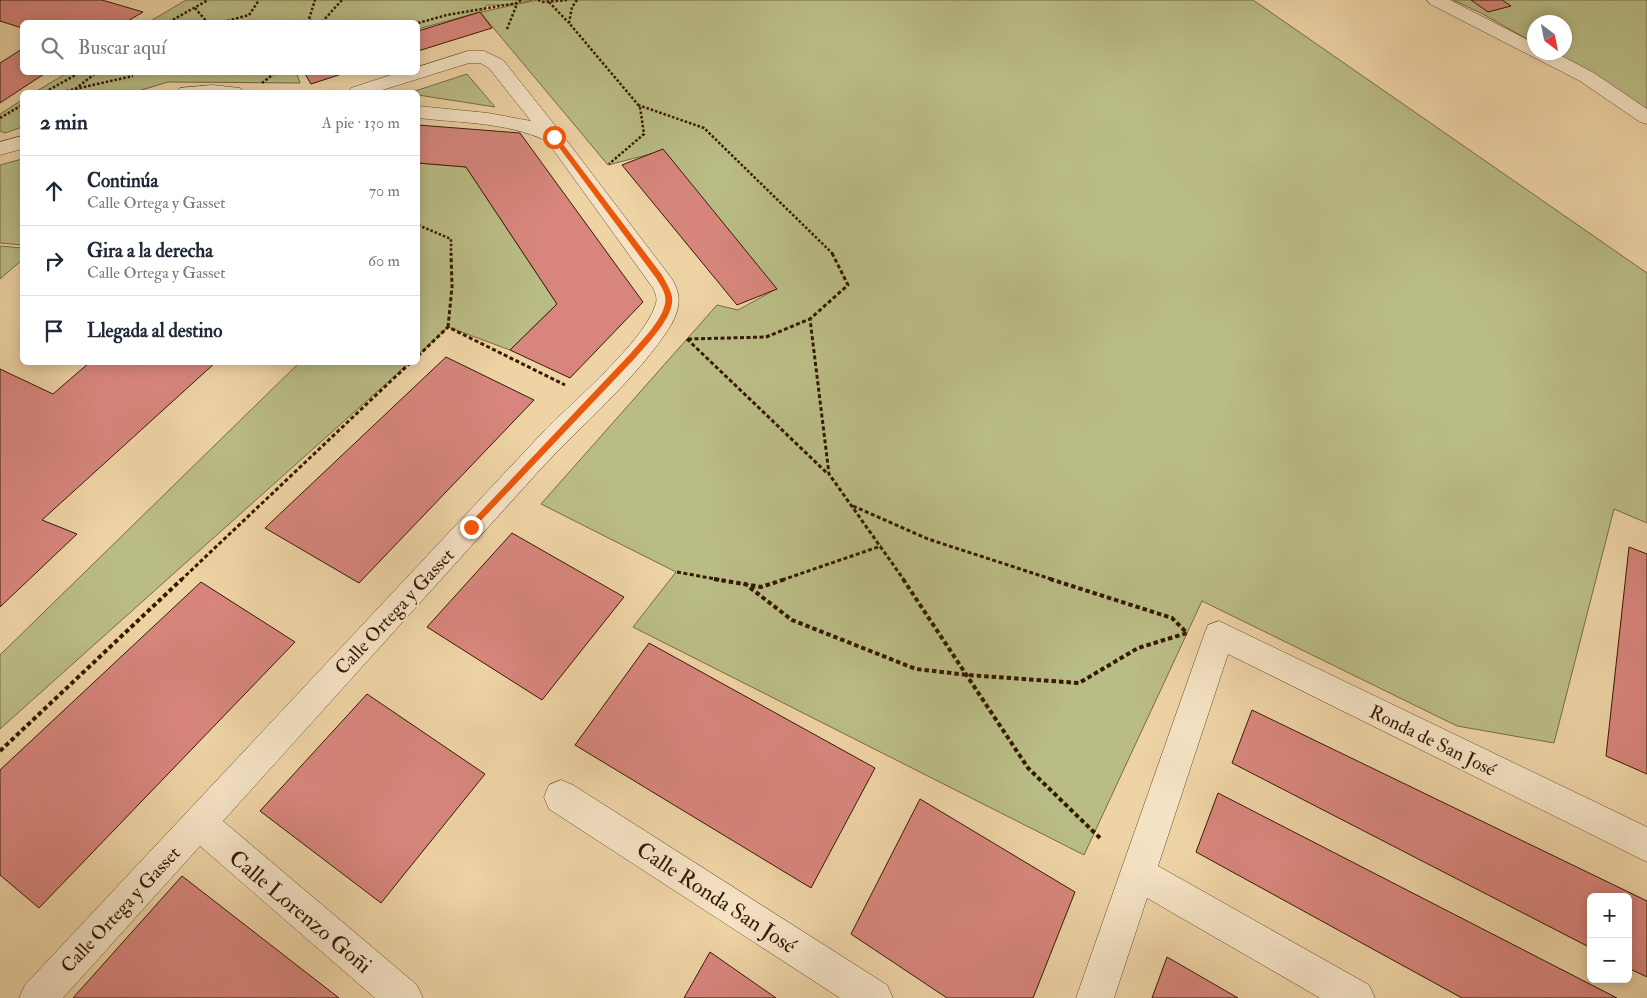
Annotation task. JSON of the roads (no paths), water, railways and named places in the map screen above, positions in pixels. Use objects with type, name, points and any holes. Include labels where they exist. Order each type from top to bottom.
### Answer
[{"type":"street","points":[[1436,0],[1527,46]]},
{"type":"street","name":"Calle Ortega y Gasset","points":[[38,998],[592,398],[657,327],[664,316],[668,306],[668,296],[659,277],[502,70],[484,57],[477,55],[420,72]]},
{"type":"street","points":[[1554,60],[1587,77],[1647,118]]},
{"type":"street","name":"Calle Ortega y Gasset","points":[[364,90],[411,75]]},
{"type":"street","name":"Calle Ortega y Gasset","points":[[420,112],[517,123],[537,128],[554,137]]},
{"type":"street","points":[[0,149],[20,143]]},
{"type":"street","name":"Ronda de San José","points":[[1138,874],[1219,635],[1647,845]]},
{"type":"street","name":"Calle Ronda San José","points":[[561,796],[874,998]]},
{"type":"street","name":"Calle Lorenzo Goñi","points":[[199,823],[404,998]]},
{"type":"street","points":[[1095,998],[1138,874],[1356,998]]}]
